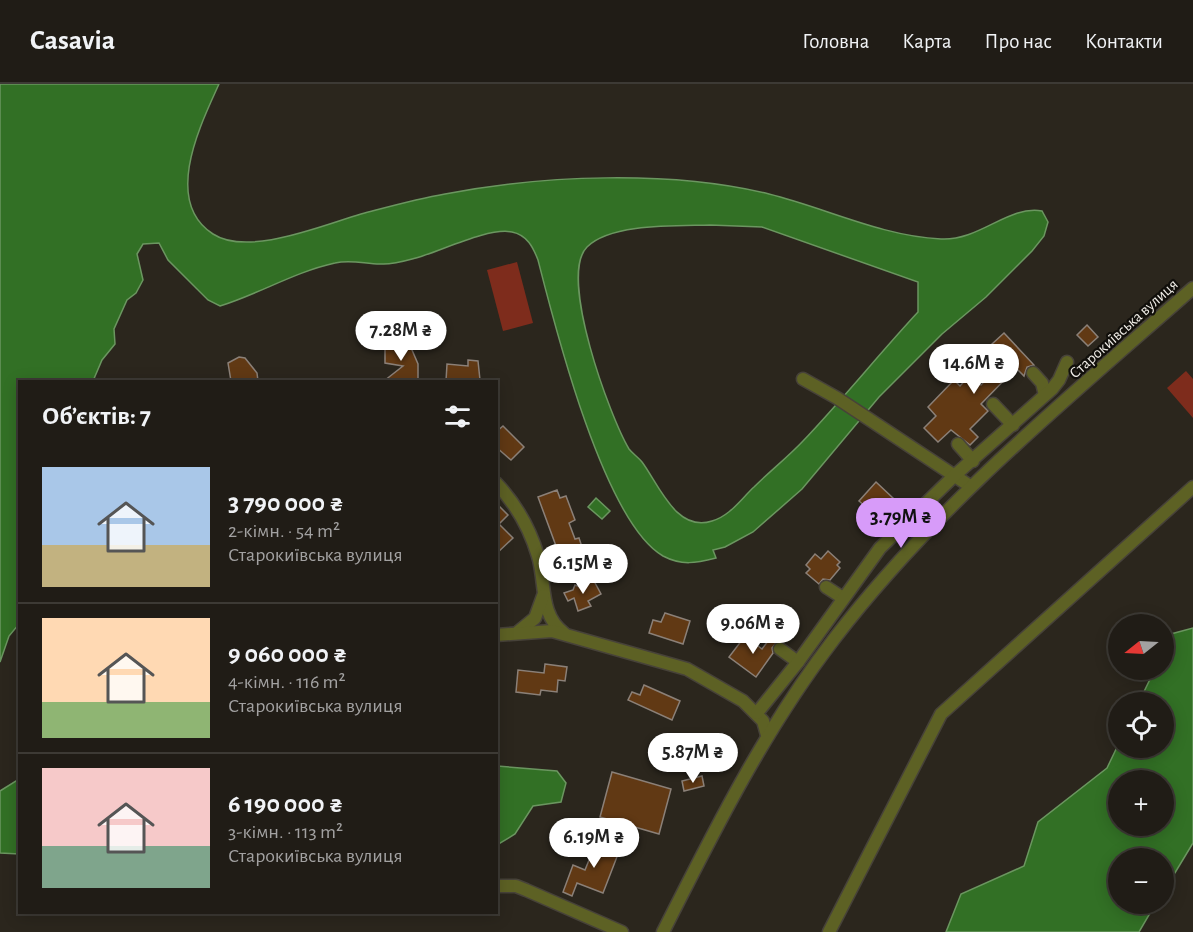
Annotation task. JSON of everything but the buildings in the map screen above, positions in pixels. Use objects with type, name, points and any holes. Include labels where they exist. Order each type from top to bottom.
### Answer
[{"type":"street","name":"Старокиївська вулиця","points":[[663,932],[767,735],[852,616],[904,554],[970,486],[1193,288]]},
{"type":"street","points":[[757,714],[798,662],[871,559],[954,476],[1049,392],[1059,380],[1067,362]]},
{"type":"street","points":[[1033,373],[1049,392]]},
{"type":"street","points":[[803,379],[880,426],[954,476],[963,479],[970,486]]},
{"type":"street","points":[[993,404],[1013,425]]},
{"type":"street","points":[[958,444],[973,461]]},
{"type":"street","points":[[498,486],[520,514],[534,542],[548,613],[555,626],[582,640]]},
{"type":"street","points":[[829,932],[941,714],[1193,487]]},
{"type":"street","points":[[896,507],[910,521]]},
{"type":"street","points":[[826,587],[843,598]]},
{"type":"street","points":[[517,632],[535,618],[544,595]]},
{"type":"street","points":[[500,634],[552,631],[687,669],[743,701],[763,721],[767,735]]},
{"type":"street","points":[[780,649],[798,662]]},
{"type":"street","points":[[498,886],[516,886],[622,932]]},
{"type":"shaded area","points":[[0,84],[219,84],[196,140],[190,162],[188,183],[190,202],[198,220],[213,234],[228,240],[246,242],[286,237],[361,214],[434,196],[523,183],[607,178],[649,178],[731,186],[769,194],[875,227],[919,237],[941,239],[968,235],[1017,213],[1029,211],[1042,211],[1048,222],[1044,236],[1032,251],[986,297],[942,334],[879,397],[802,489],[753,532],[725,547],[713,550],[716,558],[689,563],[663,556],[641,536],[621,505],[602,465],[569,374],[538,260],[532,246],[522,236],[502,231],[491,233],[394,263],[374,264],[347,261],[335,263],[305,272],[220,306],[208,300],[168,260],[159,243],[143,244],[137,254],[143,280],[136,293],[127,300],[114,329],[115,344],[102,360],[93,380],[18,380],[18,625],[9,636],[0,662]],"holes":[[[681,225],[762,227],[918,282],[918,312],[803,441],[730,511],[718,519],[699,523],[688,520],[678,513],[642,462],[629,449],[610,408],[590,347],[579,286],[580,263],[587,247],[598,239],[628,230]]]},
{"type":"shaded area","points":[[517,262],[533,323],[503,331],[487,270]]},
{"type":"shaded area","points":[[1186,371],[1193,379],[1193,418],[1167,388]]},
{"type":"shaded area","points":[[596,498],[610,511],[602,519],[588,507]]},
{"type":"shaded area","points":[[1193,628],[1193,843],[1174,874],[1174,848],[1108,848],[1108,914],[1150,914],[1139,932],[946,932],[961,894],[1024,866],[1038,822],[1107,768],[1112,758],[1174,758],[1174,692],[1144,692],[1150,680],[1174,680],[1174,633]]},
{"type":"shaded area","points":[[498,766],[557,771],[566,783],[561,802],[533,806],[515,834],[498,844]]},
{"type":"shaded area","points":[[18,780],[18,854],[0,853],[0,791]]}]
